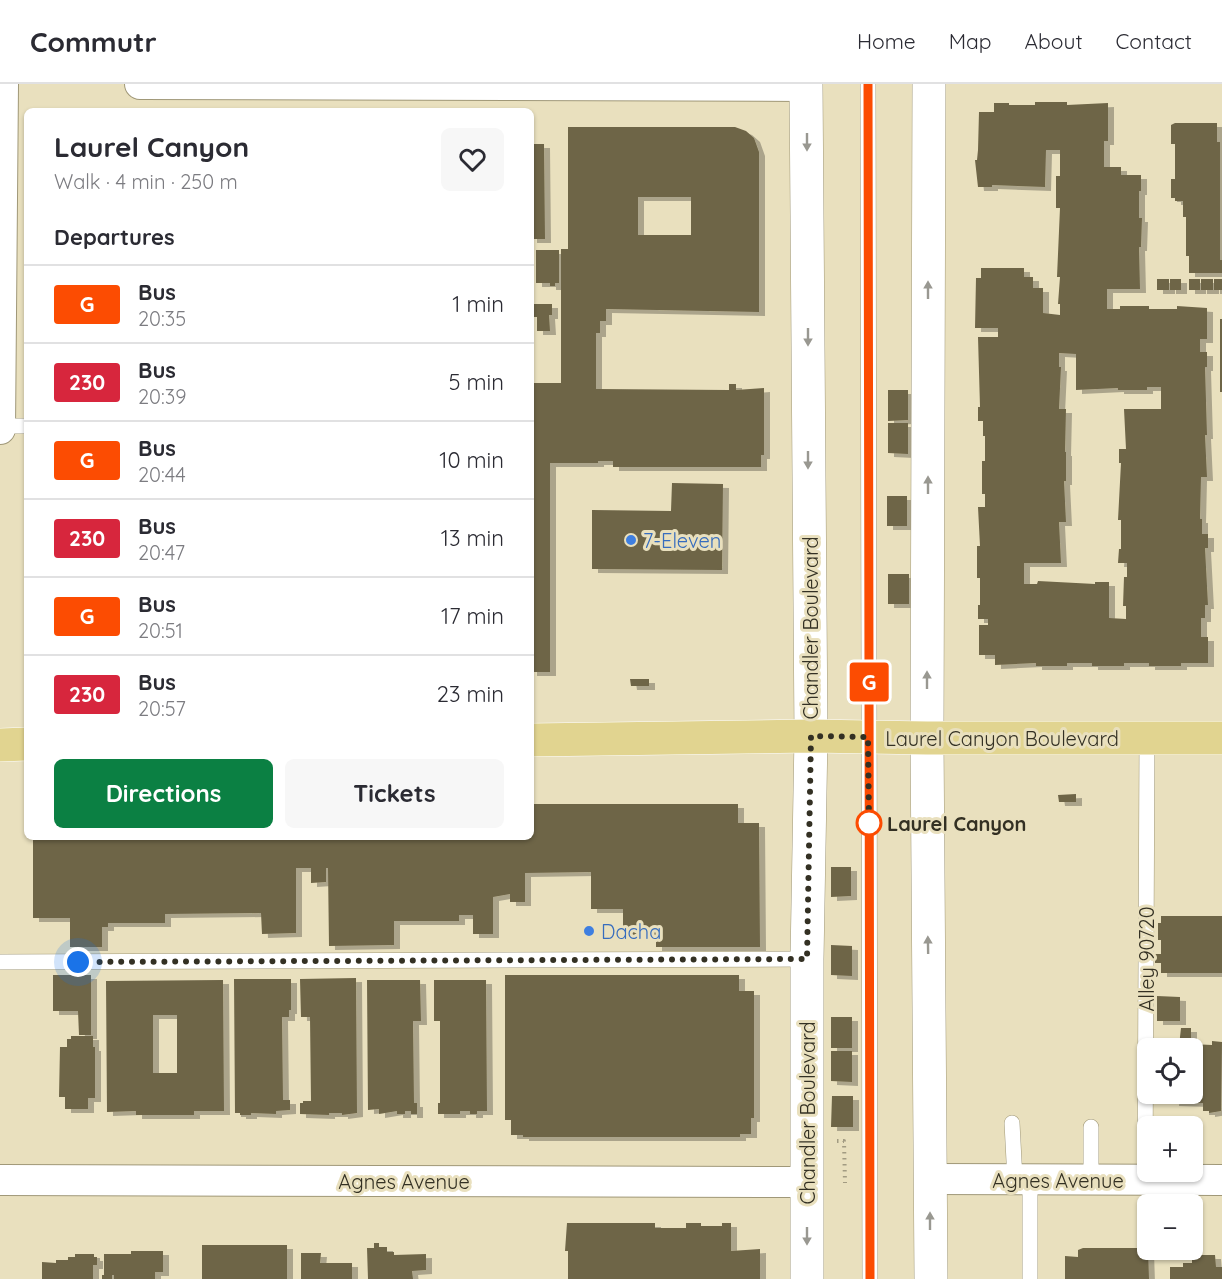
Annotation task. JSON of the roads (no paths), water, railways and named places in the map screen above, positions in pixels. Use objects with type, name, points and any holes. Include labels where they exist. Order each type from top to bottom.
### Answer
[{"type":"main road","name":"Laurel Canyon Boulevard","points":[[534,740],[811,736],[1222,738]]},
{"type":"main road","points":[[0,745],[24,744]]},
{"type":"street","points":[[0,427],[3,84]]},
{"type":"street","points":[[140,84],[806,85]]},
{"type":"street","points":[[929,84],[927,738],[931,1279]]},
{"type":"street","name":"Chandler Boulevard","points":[[806,85],[811,736],[807,959],[807,1279]]},
{"type":"street","name":"Agnes Avenue","points":[[930,1179],[1137,1180]]},
{"type":"street","name":"Agnes Avenue","points":[[0,1180],[807,1182]]},
{"type":"street","name":"Agnes Avenue","points":[[1203,1180],[1222,1180]]},
{"type":"lane","points":[[868,84],[870,1279]]},
{"type":"lane","points":[[0,427],[24,426]]},
{"type":"lane","name":"Alley 90720","points":[[1145,1116],[1147,738]]},
{"type":"lane","points":[[0,962],[807,959]]},
{"type":"lane","points":[[1012,1123],[1022,1180],[1030,1279]]},
{"type":"lane","points":[[1091,1126],[1091,1180]]},
{"type":"place","name":"7-Eleven","points":[[631,540]]},
{"type":"place","name":"Laurel Canyon","points":[[869,823]]},
{"type":"place","name":"Dacha","points":[[589,931]]}]
